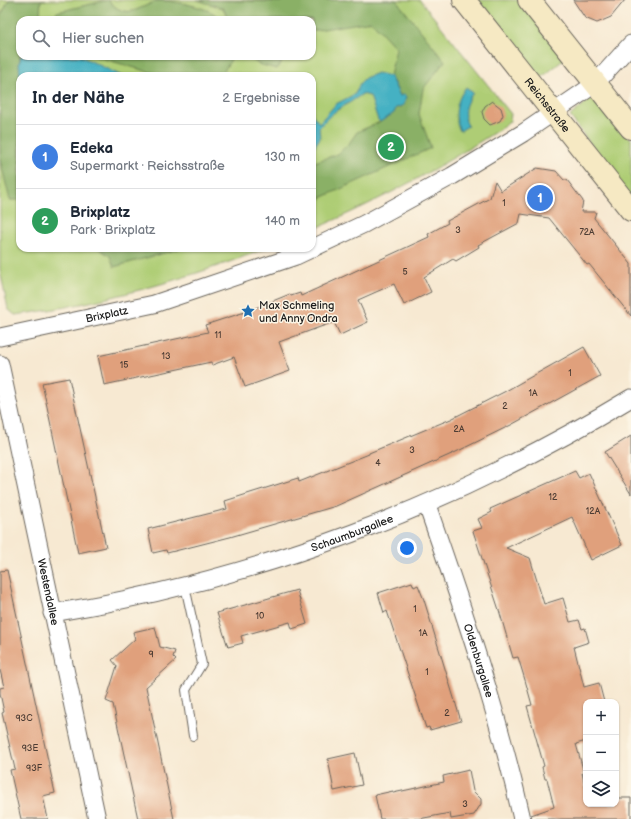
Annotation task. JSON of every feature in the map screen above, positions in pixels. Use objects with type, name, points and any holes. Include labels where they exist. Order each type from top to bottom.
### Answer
[{"type":"main road","name":"Reichsstraße","points":[[464,0],[631,210]]},
{"type":"main road","points":[[529,0],[631,128]]},
{"type":"street","name":"Brixplatz","points":[[316,247],[364,224],[452,176],[523,133],[595,84],[631,44]]},
{"type":"street","name":"Brixplatz","points":[[0,337],[154,304],[304,252]]},
{"type":"street","name":"Westendallee","points":[[0,364],[97,819]]},
{"type":"street","name":"Schaumburgallee","points":[[52,613],[185,586],[301,553],[427,505],[591,422],[631,398]]},
{"type":"street","name":"Oldenburgallee","points":[[427,505],[462,606],[503,740],[522,819]]},
{"type":"lane","points":[[185,586],[202,664],[186,690],[192,736]]},
{"type":"green space","points":[[0,0],[420,0],[511,114],[510,121],[506,125],[460,154],[387,195],[316,228],[316,72],[16,72],[16,252],[256,252],[175,280],[111,297],[15,315],[8,309],[0,270]]},
{"type":"green space","points":[[9,0],[41,0],[40,14],[53,16],[16,16],[16,60],[20,60],[20,72],[16,72],[16,200],[10,200],[0,160],[0,17]]},
{"type":"green space","points":[[108,0],[121,10],[127,11],[138,9],[157,1],[164,1],[192,5],[218,16],[53,16],[57,12]]},
{"type":"green space","points":[[197,0],[281,2],[285,0],[396,0],[445,61],[423,89],[419,114],[431,148],[316,200],[316,162],[338,154],[350,142],[357,132],[380,122],[396,108],[401,107],[404,94],[400,96],[390,76],[396,48],[371,21],[316,30],[316,16],[227,16],[223,8]]},
{"type":"green space","points":[[470,0],[521,0],[567,57],[536,82]]},
{"type":"green space","points":[[108,60],[231,60],[223,72],[149,72]]},
{"type":"green space","points":[[253,60],[283,60],[277,69],[258,64]]},
{"type":"green space","points":[[590,99],[596,99],[631,139],[631,200],[570,116]]},
{"type":"green space","points":[[104,252],[168,252],[114,267],[110,256]]},
{"type":"water","points":[[20,60],[88,60],[114,72],[20,72]]},
{"type":"water","points":[[377,73],[390,76],[400,96],[404,94],[406,97],[404,105],[396,108],[394,113],[380,122],[370,96],[362,94],[334,112],[324,121],[319,128],[320,138],[316,144],[316,119],[319,123],[336,104],[355,94],[360,83],[365,78]]},
{"type":"water","points":[[466,87],[473,93],[465,109],[465,117],[468,126],[460,131],[456,114],[458,103]]},
{"type":"building","points":[[573,0],[625,0],[611,17],[597,23],[585,18]]},
{"type":"building","points":[[492,101],[501,108],[503,115],[500,121],[490,125],[484,119],[482,112],[485,106]]},
{"type":"building","points":[[537,168],[556,171],[564,180],[567,180],[583,201],[581,212],[596,212],[594,218],[631,264],[631,316],[549,218],[521,214],[519,223],[478,245],[479,247],[456,261],[453,259],[424,277],[431,292],[404,305],[394,284],[358,300],[368,322],[340,335],[334,322],[279,342],[290,371],[245,387],[234,357],[212,365],[211,362],[104,385],[98,356],[208,332],[205,325],[248,311],[290,294],[291,296],[300,293],[301,296],[429,237],[428,234],[448,223],[447,221],[490,198],[495,181],[501,191]]},
{"type":"building","points":[[584,347],[600,376],[511,425],[456,452],[336,506],[230,537],[167,553],[166,550],[153,553],[148,529],[227,509],[225,501],[298,478],[299,482],[369,454],[451,419],[504,392]]},
{"type":"building","points":[[69,378],[106,547],[78,553],[42,383]]},
{"type":"building","points":[[631,436],[631,494],[605,452]]},
{"type":"building","points":[[575,471],[579,478],[589,473],[622,545],[591,560],[572,517],[506,548],[530,558],[544,604],[563,598],[570,622],[579,620],[582,629],[585,628],[589,642],[574,647],[584,687],[599,683],[603,699],[583,699],[583,742],[576,744],[583,769],[583,807],[619,807],[619,798],[631,798],[631,819],[532,819],[531,815],[554,807],[547,779],[545,779],[542,767],[544,766],[527,706],[532,705],[525,680],[518,657],[513,658],[473,531],[482,528],[478,519],[492,512],[490,509]]},
{"type":"building","points":[[7,570],[55,793],[43,796],[48,819],[21,819],[10,770],[15,769],[2,713],[4,712],[0,693],[0,688],[4,687],[0,670],[0,571]]},
{"type":"building","points":[[412,582],[414,587],[418,585],[424,600],[461,721],[430,730],[429,727],[426,728],[387,611],[384,613],[378,593]]},
{"type":"building","points":[[297,590],[307,624],[292,629],[290,622],[241,636],[243,643],[228,647],[217,613]]},
{"type":"building","points":[[155,627],[160,647],[175,651],[173,657],[176,660],[146,687],[174,819],[138,819],[113,704],[106,701],[117,666],[112,660],[135,639],[133,632]]},
{"type":"building","points":[[355,753],[362,785],[334,791],[328,759]]},
{"type":"building","points":[[469,770],[473,791],[481,799],[481,804],[474,815],[451,819],[450,813],[419,819],[380,819],[375,795],[393,791],[393,793],[444,782],[443,776]]},
{"type":"place","name":"Brixplatz","points":[[391,147]]},
{"type":"place","name":"Edeka","points":[[540,198]]},
{"type":"place","name":"Max Schmeling und Anny Ondra","points":[[248,311]]}]
